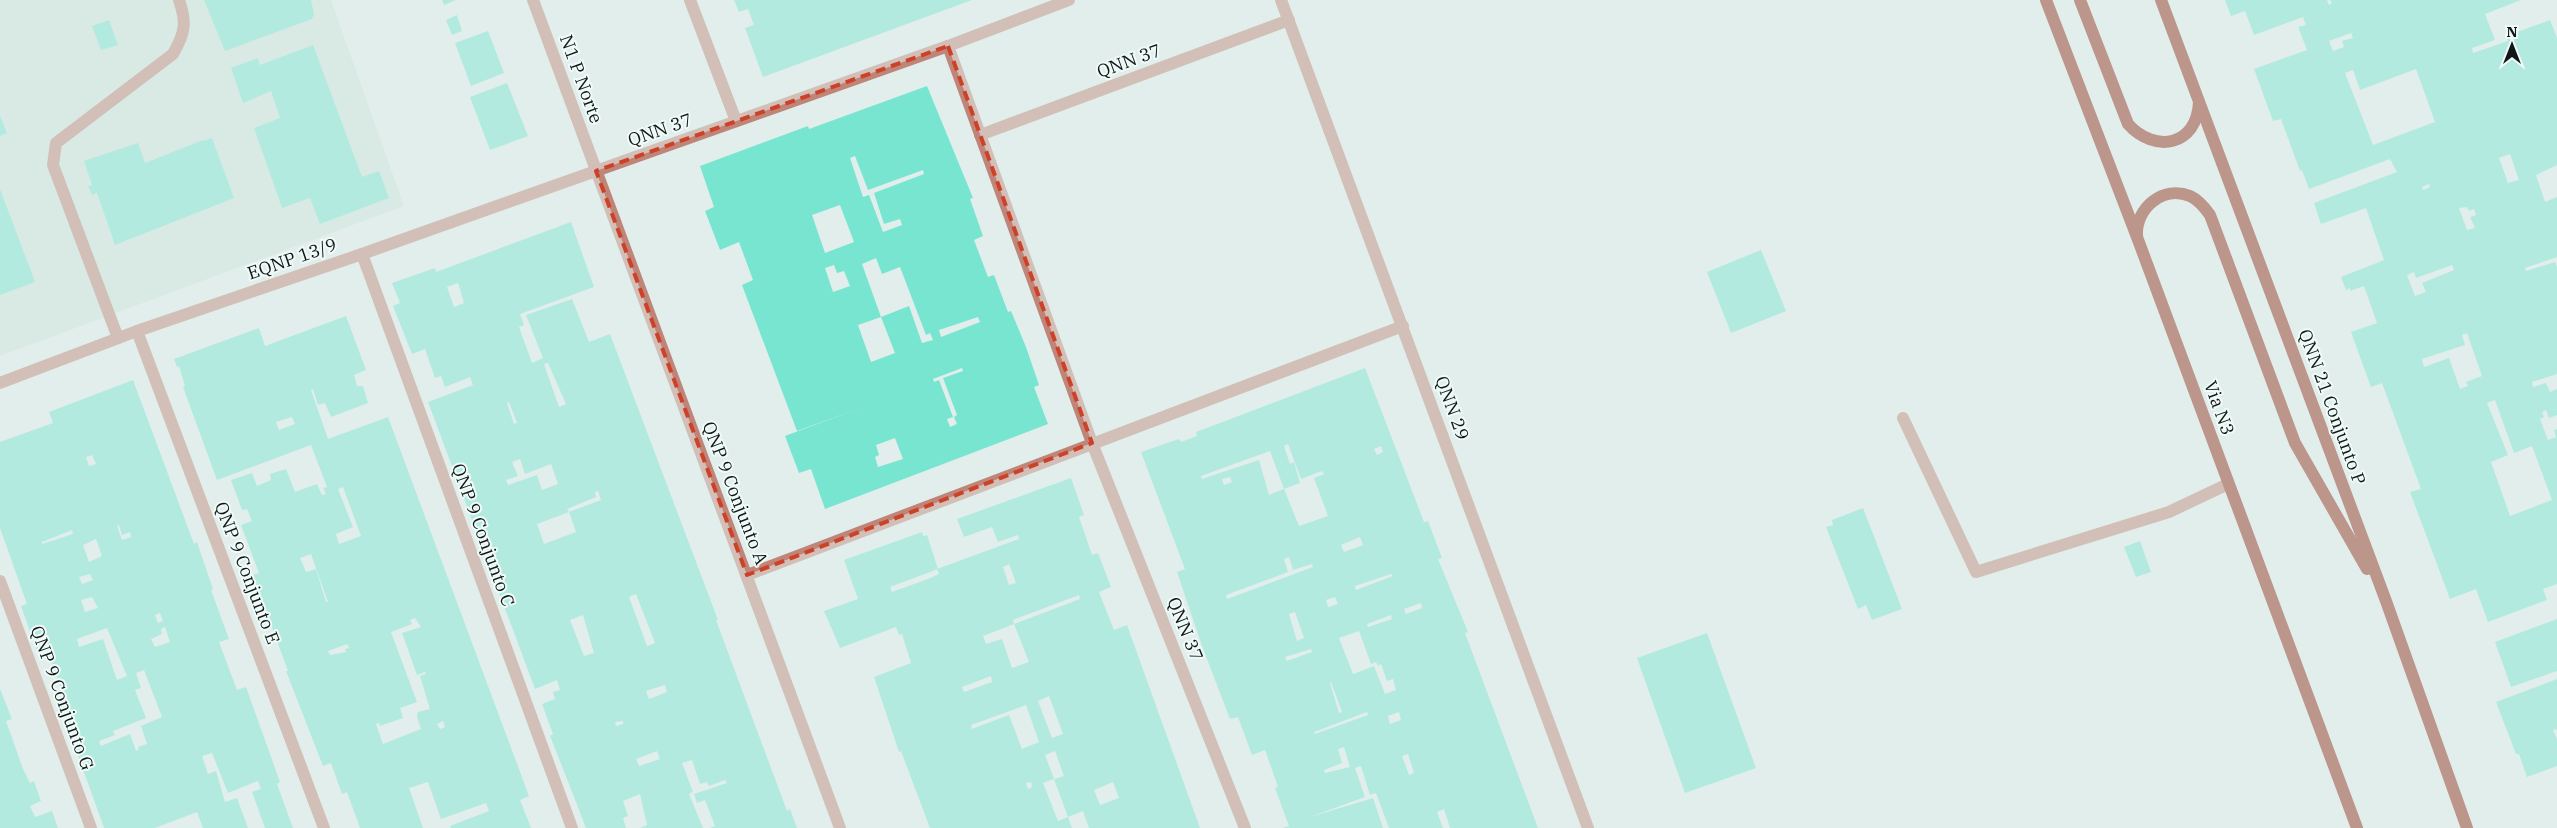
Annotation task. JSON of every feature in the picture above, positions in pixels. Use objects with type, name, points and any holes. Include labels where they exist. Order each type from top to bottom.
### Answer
[{"type":"main road","name":"Via N3","points":[[2046,0],[2137,237],[2357,828]]},
{"type":"main road","points":[[2080,0],[2128,124],[2136,133],[2146,140],[2159,143],[2172,142],[2183,136],[2193,126],[2198,114],[2199,101]]},
{"type":"main road","name":"QNN 21 Conjunto P","points":[[2161,0],[2386,601],[2467,828]]},
{"type":"main road","points":[[2137,237],[2137,225],[2142,212],[2151,202],[2163,195],[2177,193],[2191,196],[2202,204],[2210,215],[2295,443],[2386,601]]},
{"type":"street","points":[[118,338],[53,165],[56,143],[173,54],[184,34],[183,11],[179,0]]},
{"type":"street","name":"N1 P Norte","points":[[533,0],[596,171]]},
{"type":"street","points":[[690,0],[736,122]]},
{"type":"street","name":"QNN 37","points":[[596,171],[948,46],[1069,0]]},
{"type":"street","name":"QNN 29","points":[[1281,0],[1588,828]]},
{"type":"street","name":"QNN 37","points":[[980,135],[1289,20]]},
{"type":"street","name":"QNN 37","points":[[948,46],[1092,443],[1245,828]]},
{"type":"street","name":"EQNP 13/9","points":[[0,383],[137,331],[596,171]]},
{"type":"street","name":"QNP 9 Conjunto A","points":[[596,171],[840,828]]},
{"type":"street","name":"QNP 9 Conjunto C","points":[[362,254],[572,828]]},
{"type":"street","points":[[747,575],[1403,326]]},
{"type":"street","name":"QNP 9 Conjunto E","points":[[137,331],[324,828]]},
{"type":"street","points":[[1903,418],[1976,572],[2170,512],[2228,484]]},
{"type":"street","name":"QNP 9 Conjunto G","points":[[0,581],[91,828]]},
{"type":"highlighted area","points":[[948,46],[1092,443],[747,575],[596,171]]},
{"type":"shaded area","points":[[0,0],[331,0],[404,206],[0,356]]},
{"type":"building","points":[[204,0],[311,0],[314,14],[312,19],[225,51]]},
{"type":"building","points":[[442,0],[456,0],[444,5]]},
{"type":"building","points":[[734,0],[972,0],[763,77],[745,28],[754,25],[748,9],[739,12]]},
{"type":"building","points":[[2225,0],[2327,0],[2329,5],[2332,3],[2330,0],[2521,0],[2485,14],[2495,40],[2472,48],[2473,53],[2508,41],[2506,36],[2550,20],[2557,38],[2557,165],[2536,175],[2545,202],[2557,197],[2557,257],[2525,268],[2526,271],[2555,262],[2557,267],[2557,374],[2532,382],[2533,387],[2546,383],[2550,392],[2557,389],[2557,415],[2549,418],[2546,410],[2542,412],[2544,417],[2540,419],[2548,440],[2556,437],[2554,430],[2557,429],[2557,584],[2543,589],[2547,600],[2488,622],[2476,589],[2450,599],[2410,492],[2421,489],[2382,383],[2371,387],[2351,332],[2377,323],[2364,286],[2350,291],[2350,288],[2346,290],[2341,277],[2384,260],[2366,208],[2321,224],[2314,203],[2397,172],[2390,159],[2309,189],[2302,170],[2300,171],[2281,119],[2273,121],[2254,69],[2307,50],[2298,27],[2306,25],[2303,17],[2254,35],[2245,11],[2231,16]],"holes":[[[2351,33],[2353,38],[2342,41],[2344,47],[2333,51],[2329,41]],[[2416,69],[2435,122],[2373,145],[2345,73],[2353,70],[2360,90]],[[2510,154],[2519,180],[2508,183],[2499,158]],[[2429,184],[2430,187],[2423,190],[2422,187]],[[2467,207],[2469,211],[2474,209],[2476,215],[2470,217],[2475,228],[2467,230],[2459,208]],[[2452,265],[2454,270],[2422,283],[2426,292],[2415,296],[2407,275],[2414,272],[2416,278]],[[2467,333],[2482,376],[2466,382],[2468,386],[2460,389],[2449,358],[2424,367],[2422,359],[2465,345],[2462,335]],[[2495,400],[2514,453],[2532,446],[2552,500],[2510,516],[2491,462],[2508,455],[2487,403]]]},
{"type":"building","points":[[457,15],[462,31],[452,35],[446,20]]},
{"type":"building","points":[[109,20],[118,45],[101,50],[92,26]]},
{"type":"building","points":[[488,31],[504,73],[471,86],[455,43]]},
{"type":"building","points":[[313,45],[362,177],[379,171],[389,198],[320,224],[310,198],[282,208],[254,128],[280,118],[271,91],[243,103],[231,68],[258,58],[260,65]]},
{"type":"building","points":[[507,83],[528,136],[490,150],[470,97]]},
{"type":"building","points":[[927,86],[973,198],[970,199],[983,236],[974,240],[988,277],[994,275],[1008,312],[1011,311],[1026,347],[1039,385],[1034,387],[1048,424],[825,509],[811,469],[799,473],[785,436],[863,407],[797,431],[742,285],[753,280],[739,242],[720,250],[705,211],[714,207],[700,166],[808,126],[809,129]],"holes":[[[855,156],[868,190],[923,170],[924,174],[874,193],[884,224],[900,219],[902,225],[883,232],[869,195],[863,197],[850,158]],[[840,205],[854,242],[825,253],[812,215]],[[876,258],[882,274],[900,267],[926,335],[930,333],[933,340],[922,343],[909,306],[881,317],[862,264]],[[834,265],[837,273],[844,271],[850,286],[833,292],[825,268]],[[881,317],[895,353],[871,362],[858,325]],[[978,317],[980,322],[941,337],[939,330]],[[962,368],[963,371],[943,378],[957,415],[954,417],[957,424],[950,427],[947,419],[953,417],[939,380],[934,382],[933,379]],[[895,438],[903,459],[878,467],[875,457],[879,455],[876,445]]]},
{"type":"building","points":[[0,116],[7,133],[0,136]]},
{"type":"building","points":[[212,138],[234,198],[115,245],[97,193],[92,195],[88,186],[92,185],[84,161],[138,143],[145,163]]},
{"type":"building","points":[[0,189],[35,282],[0,295]]},
{"type":"building","points":[[571,222],[594,287],[520,314],[524,325],[519,327],[532,363],[543,358],[526,315],[572,299],[589,342],[610,334],[718,620],[716,620],[787,811],[790,809],[797,828],[710,828],[715,826],[705,800],[697,803],[694,794],[727,783],[725,780],[709,786],[707,782],[700,784],[692,760],[682,763],[693,792],[689,794],[703,828],[640,828],[647,825],[640,794],[623,801],[628,816],[623,818],[626,828],[586,828],[550,736],[553,734],[542,704],[555,699],[553,692],[560,690],[557,680],[535,689],[428,402],[473,385],[470,377],[445,387],[441,376],[435,378],[425,349],[412,354],[393,306],[400,303],[392,283],[435,268],[436,272]],"holes":[[[458,283],[464,303],[454,307],[447,287]],[[548,363],[566,404],[559,407],[544,364]],[[509,402],[517,423],[514,424],[507,403]],[[520,459],[525,474],[551,464],[558,484],[542,490],[537,475],[508,485],[506,480],[518,476],[512,462]],[[598,491],[601,500],[569,512],[567,509],[596,497],[595,492]],[[569,512],[576,532],[544,544],[537,524]],[[490,541],[492,547],[487,549],[485,543]],[[636,594],[655,643],[647,646],[629,597]],[[583,615],[594,653],[584,656],[570,620]],[[665,685],[667,692],[649,699],[646,691]],[[623,721],[623,724],[616,726],[615,722]],[[657,751],[660,759],[639,766],[636,759]]]},
{"type":"building","points":[[1761,250],[1786,311],[1731,333],[1707,272]]},
{"type":"building","points":[[346,316],[366,370],[354,375],[357,386],[363,386],[368,403],[331,417],[325,403],[318,405],[313,389],[311,390],[328,439],[388,417],[529,796],[520,800],[531,828],[451,828],[450,826],[489,811],[486,803],[441,819],[428,782],[409,788],[423,828],[360,828],[347,792],[342,794],[331,763],[323,766],[286,671],[288,671],[253,575],[259,573],[241,525],[252,521],[247,509],[242,510],[231,480],[252,473],[257,486],[271,480],[270,474],[286,469],[295,492],[317,484],[322,495],[326,494],[323,488],[327,487],[311,445],[217,480],[183,387],[185,386],[179,366],[177,367],[174,359],[259,328],[265,346]],"holes":[[[292,417],[295,424],[279,430],[276,422]],[[343,487],[361,536],[339,544],[336,534],[353,527],[338,489]],[[311,554],[328,602],[326,602],[316,569],[306,572],[300,558]],[[415,618],[421,627],[402,633],[417,675],[425,672],[426,674],[420,676],[430,709],[418,712],[417,717],[421,729],[383,744],[376,724],[379,723],[380,726],[403,718],[400,708],[417,702],[391,632],[412,624],[410,620]],[[347,644],[349,648],[345,649],[346,652],[330,655],[328,651]],[[443,721],[445,727],[440,729],[437,724]]]},
{"type":"building","points":[[1365,368],[1424,522],[1428,521],[1442,558],[1438,559],[1468,632],[1465,633],[1538,828],[1450,828],[1444,809],[1437,812],[1443,828],[1389,828],[1376,793],[1370,795],[1361,766],[1355,768],[1365,797],[1310,817],[1373,798],[1383,828],[1282,828],[1289,826],[1275,788],[1278,787],[1265,750],[1252,755],[1238,717],[1230,719],[1202,646],[1177,572],[1185,569],[1141,452],[1179,439],[1181,442],[1197,436],[1196,432]],"holes":[[[1288,444],[1301,479],[1322,471],[1324,474],[1314,478],[1328,516],[1299,526],[1284,489],[1300,483],[1294,462],[1290,464],[1284,446]],[[1381,446],[1383,452],[1377,455],[1374,449]],[[1270,451],[1284,489],[1269,495],[1259,460],[1202,479],[1201,476]],[[1230,477],[1232,482],[1224,485],[1222,479]],[[1360,537],[1363,545],[1344,552],[1341,545]],[[1289,557],[1293,570],[1312,564],[1313,567],[1227,599],[1226,595],[1288,572],[1284,559]],[[1391,574],[1393,576],[1356,590],[1355,586]],[[1335,597],[1338,604],[1328,607],[1326,600]],[[1421,603],[1422,608],[1406,614],[1404,609]],[[1295,612],[1304,638],[1297,641],[1289,614]],[[1391,615],[1392,619],[1368,627],[1367,624]],[[1359,631],[1371,664],[1376,662],[1378,666],[1381,664],[1387,681],[1393,679],[1396,690],[1385,694],[1374,666],[1353,674],[1339,638]],[[1311,649],[1312,652],[1287,661],[1285,657]],[[1330,683],[1342,712],[1339,713]],[[1367,712],[1368,715],[1315,734],[1314,732]],[[1399,712],[1401,720],[1390,724],[1388,716]],[[1344,747],[1350,767],[1325,773],[1324,770],[1342,763],[1338,749]],[[1408,754],[1414,773],[1409,775],[1402,756]]]},
{"type":"building","points":[[133,380],[194,544],[197,542],[213,589],[211,590],[229,639],[219,642],[237,690],[246,687],[280,782],[277,784],[293,828],[265,828],[252,792],[261,789],[258,781],[228,793],[212,753],[202,756],[208,774],[216,771],[225,802],[237,798],[248,828],[203,828],[197,812],[155,828],[104,828],[59,702],[65,699],[47,651],[38,654],[21,606],[27,604],[0,528],[0,442],[53,423],[49,412]],"holes":[[[92,455],[96,464],[89,466],[86,457]],[[119,525],[122,535],[130,532],[131,537],[122,540],[117,526]],[[72,530],[73,534],[42,544],[42,542]],[[96,539],[102,556],[89,562],[83,545]],[[90,574],[93,580],[82,584],[79,577]],[[92,597],[98,608],[85,612],[81,600]],[[160,613],[163,621],[158,623],[155,615]],[[165,627],[170,642],[155,647],[151,639],[162,634],[161,629]],[[107,628],[127,676],[117,680],[103,639],[79,647],[77,639]],[[144,670],[162,717],[141,726],[147,744],[138,747],[139,749],[136,751],[130,734],[101,746],[99,741],[115,735],[113,731],[146,718],[135,690],[141,688],[136,673]]]},
{"type":"building","points":[[1071,478],[1084,515],[1079,517],[1092,555],[1098,553],[1111,587],[1099,592],[1114,630],[1127,625],[1200,828],[1089,828],[1083,811],[1068,817],[1072,828],[930,828],[901,751],[899,752],[874,677],[911,663],[902,634],[899,635],[896,627],[840,648],[824,611],[858,599],[844,560],[922,532],[923,536],[927,535],[938,569],[1019,539],[1018,535],[998,542],[992,527],[964,537],[957,519]],"holes":[[[1009,564],[1016,583],[1009,585],[1003,567]],[[937,569],[939,574],[892,592],[890,587]],[[1079,595],[1080,599],[1014,624],[1013,620]],[[1014,624],[1029,662],[1012,668],[1002,639],[986,644],[983,636]],[[991,676],[992,682],[964,692],[962,687]],[[1049,696],[1063,734],[1052,738],[1038,701]],[[1026,705],[1039,742],[1022,749],[1009,715],[972,729],[971,725]],[[1055,751],[1064,776],[1054,779],[1045,755]],[[1054,779],[1068,817],[1058,821],[1043,783]],[[1031,782],[1032,787],[1028,789],[1026,783]],[[1113,782],[1119,798],[1100,805],[1094,790]]]},
{"type":"building","points":[[1863,508],[1902,609],[1872,620],[1866,605],[1858,609],[1826,527],[1833,525],[1832,520]]},
{"type":"building","points":[[2140,541],[2151,572],[2136,577],[2124,547]]},
{"type":"building","points":[[2557,619],[2557,671],[2511,687],[2495,642]]},
{"type":"building","points":[[1707,633],[1756,768],[1685,793],[1637,658]]},
{"type":"building","points":[[2557,679],[2557,729],[2553,730],[2557,739],[2557,766],[2527,777],[2496,702]]},
{"type":"building","points":[[0,689],[12,719],[6,721],[23,769],[30,783],[34,781],[41,801],[30,806],[35,817],[52,811],[58,828],[0,828]]}]
